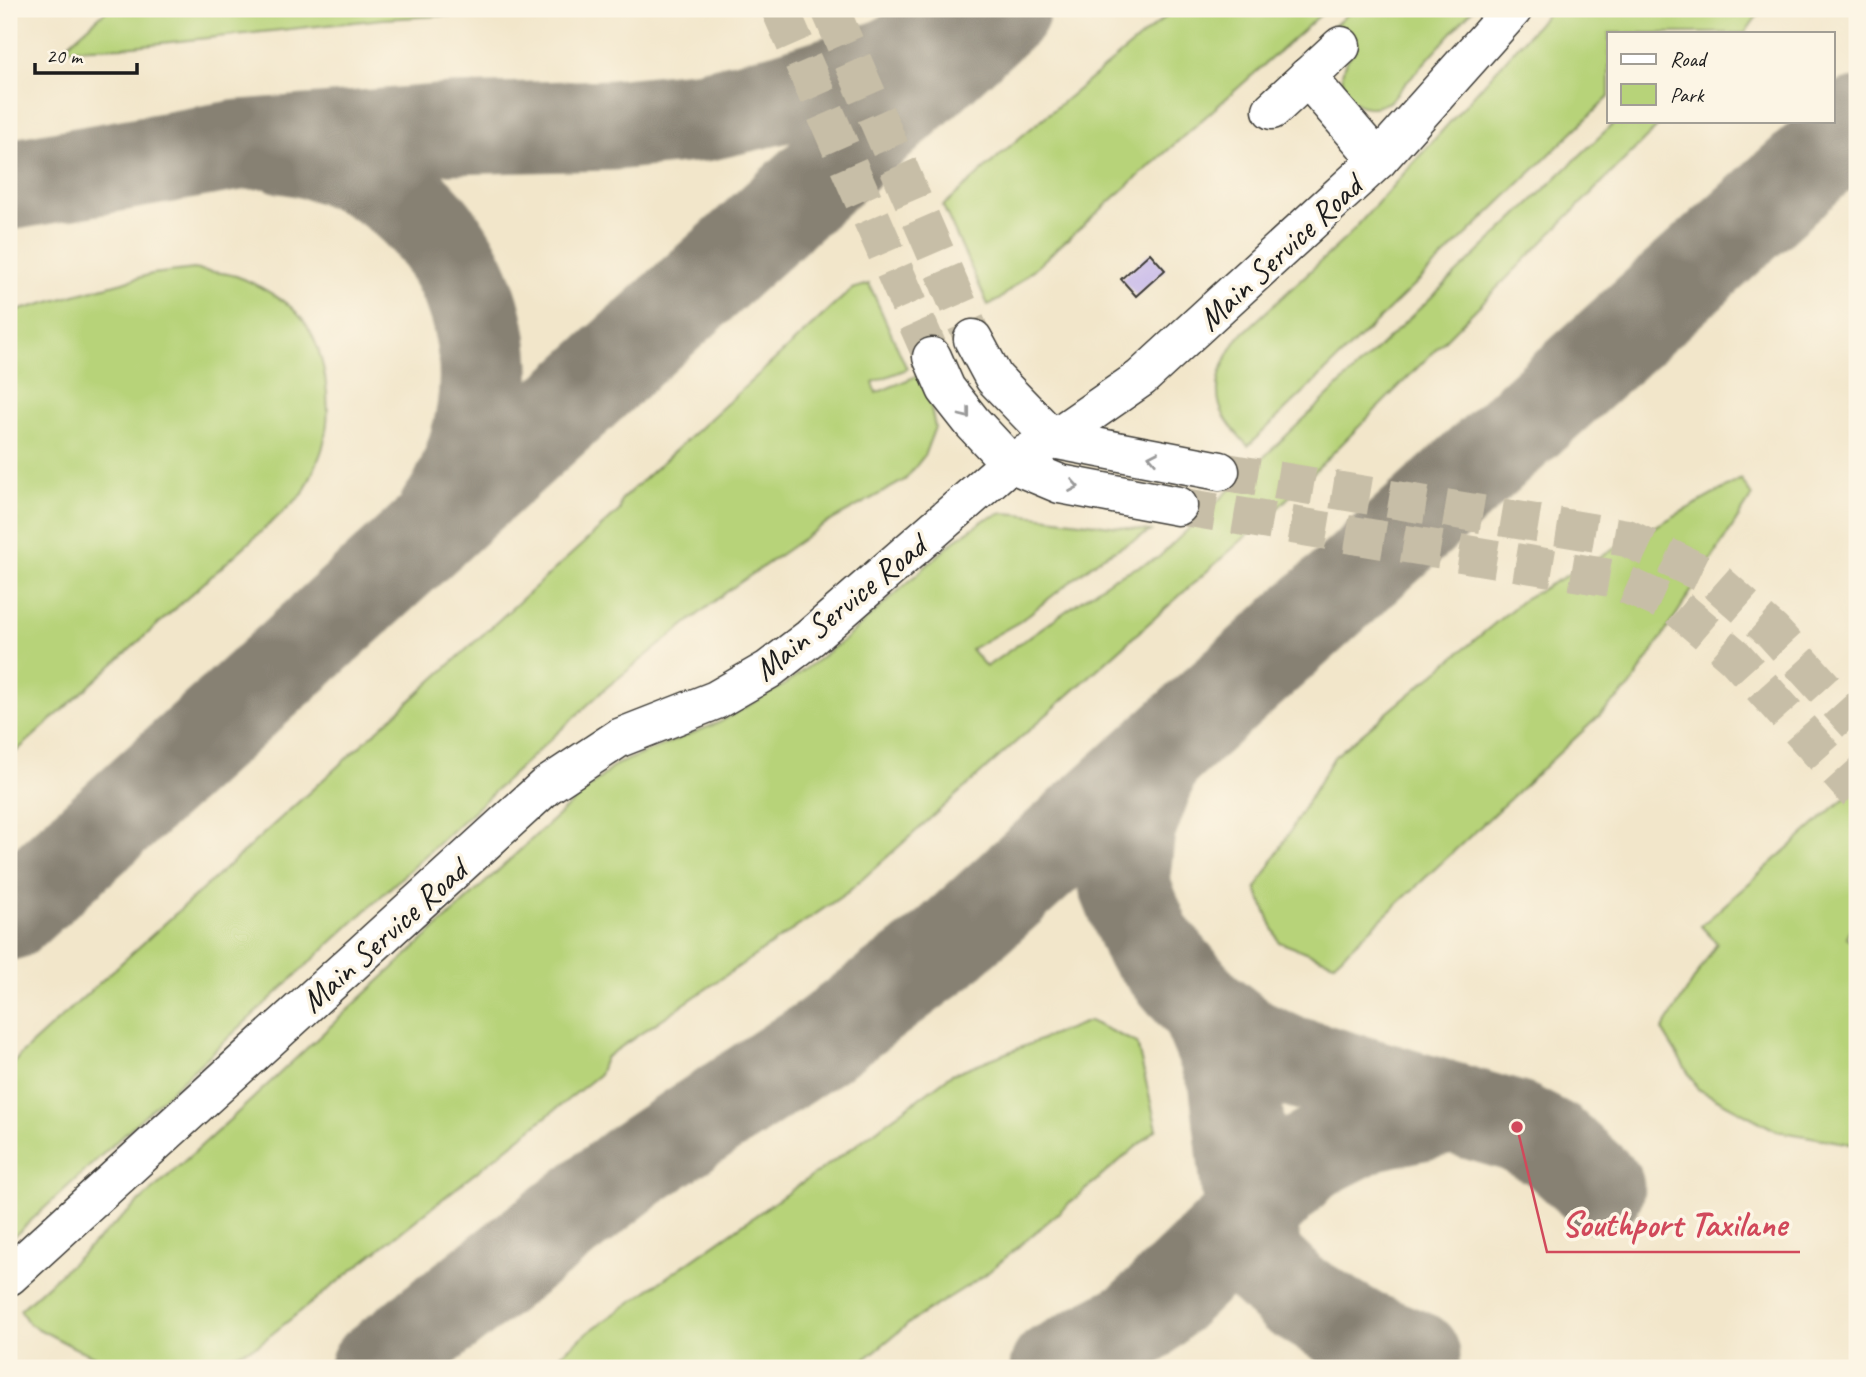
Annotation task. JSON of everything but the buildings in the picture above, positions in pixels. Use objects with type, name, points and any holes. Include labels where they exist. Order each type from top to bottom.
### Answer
[{"type":"lane","name":"Main Service Road","points":[[9,1276],[545,787],[619,738],[716,700],[768,670],[810,638],[1010,463],[1053,439],[1141,378],[1378,160],[1513,9]]},
{"type":"lane","points":[[1272,110],[1341,46]]},
{"type":"lane","points":[[1307,77],[1378,160]]},
{"type":"lane","points":[[973,339],[994,378],[1053,439],[1220,471]]},
{"type":"lane","points":[[932,357],[946,389],[1010,463],[1060,484],[1178,506]]},
{"type":"green space","points":[[108,9],[569,9],[383,19],[124,47],[63,49]]},
{"type":"green space","points":[[1175,9],[1327,9],[999,300],[988,305],[943,206],[1017,140]]},
{"type":"green space","points":[[1353,9],[1473,9],[1389,102],[1365,107],[1352,100],[1344,87],[1343,72],[1346,62],[1355,50],[1333,27]]},
{"type":"green space","points":[[1551,9],[1762,9],[1746,32],[1607,32],[1607,99],[1248,446],[1225,417],[1218,397],[1219,379],[1229,353],[1238,338],[1348,236]]},
{"type":"green space","points":[[1615,122],[1662,122],[1280,506],[848,892],[605,1058],[599,1075],[258,1345],[218,1361],[171,1368],[121,1368],[29,1324],[20,1310],[615,765],[720,722],[784,685],[845,639],[954,541],[986,519],[1002,513],[1018,514],[1151,531],[1102,557],[1019,622],[971,649],[986,667],[1113,578],[1158,558]]},
{"type":"green space","points":[[194,269],[236,276],[251,282],[284,302],[307,325],[321,359],[327,397],[326,434],[320,456],[303,494],[9,758],[9,313],[152,274]]},
{"type":"green space","points":[[869,284],[907,369],[873,382],[876,393],[919,375],[928,394],[935,427],[924,456],[905,480],[823,525],[725,593],[607,687],[9,1241],[9,1070],[20,1055],[620,510],[621,500],[852,289]]},
{"type":"green space","points":[[1741,479],[1752,496],[1630,687],[1334,963],[1279,942],[1256,889],[1334,757],[1524,599]]},
{"type":"green space","points":[[1857,787],[1857,917],[1846,937],[1857,945],[1857,1145],[1777,1131],[1698,1089],[1662,1030],[1717,943],[1701,926]]},
{"type":"green space","points":[[1089,1021],[1137,1043],[1157,1129],[985,1275],[913,1320],[854,1368],[544,1368],[591,1330],[845,1153],[952,1074]]},
{"type":"taxiway","points":[[9,915],[1005,9]]},
{"type":"taxiway","points":[[9,185],[239,145],[449,129],[613,125],[704,116],[781,98],[888,64],[946,34]]},
{"type":"taxiway","points":[[375,1368],[633,1167],[826,1038],[940,952],[1857,123]]},
{"type":"taxiway","points":[[287,149],[323,157],[366,174],[403,200],[434,232],[458,269],[475,311],[483,355],[483,400],[468,463],[458,489],[443,513]]},
{"type":"taxiway","points":[[1156,758],[1130,829],[1124,884],[1147,941],[1205,1009],[1249,1043],[1284,1059],[1517,1127],[1552,1145],[1599,1188]]},
{"type":"taxiway","points":[[1205,1009],[1234,1079],[1249,1211],[1258,1261],[1294,1295],[1362,1335],[1415,1356]]},
{"type":"taxiway","points":[[1055,1368],[1140,1322],[1306,1158],[1369,1126],[1450,1109]]},
{"type":"tunnel","points":[[780,9],[932,357]]},
{"type":"tunnel","points":[[830,9],[973,339]]},
{"type":"tunnel","points":[[1220,471],[1627,538],[1712,578],[1773,632],[1857,724]]},
{"type":"tunnel","points":[[1178,506],[1611,578],[1678,608],[1735,657],[1857,793]]},
{"type":"place","name":"Southport Taxilane","points":[[1517,1127]]}]
